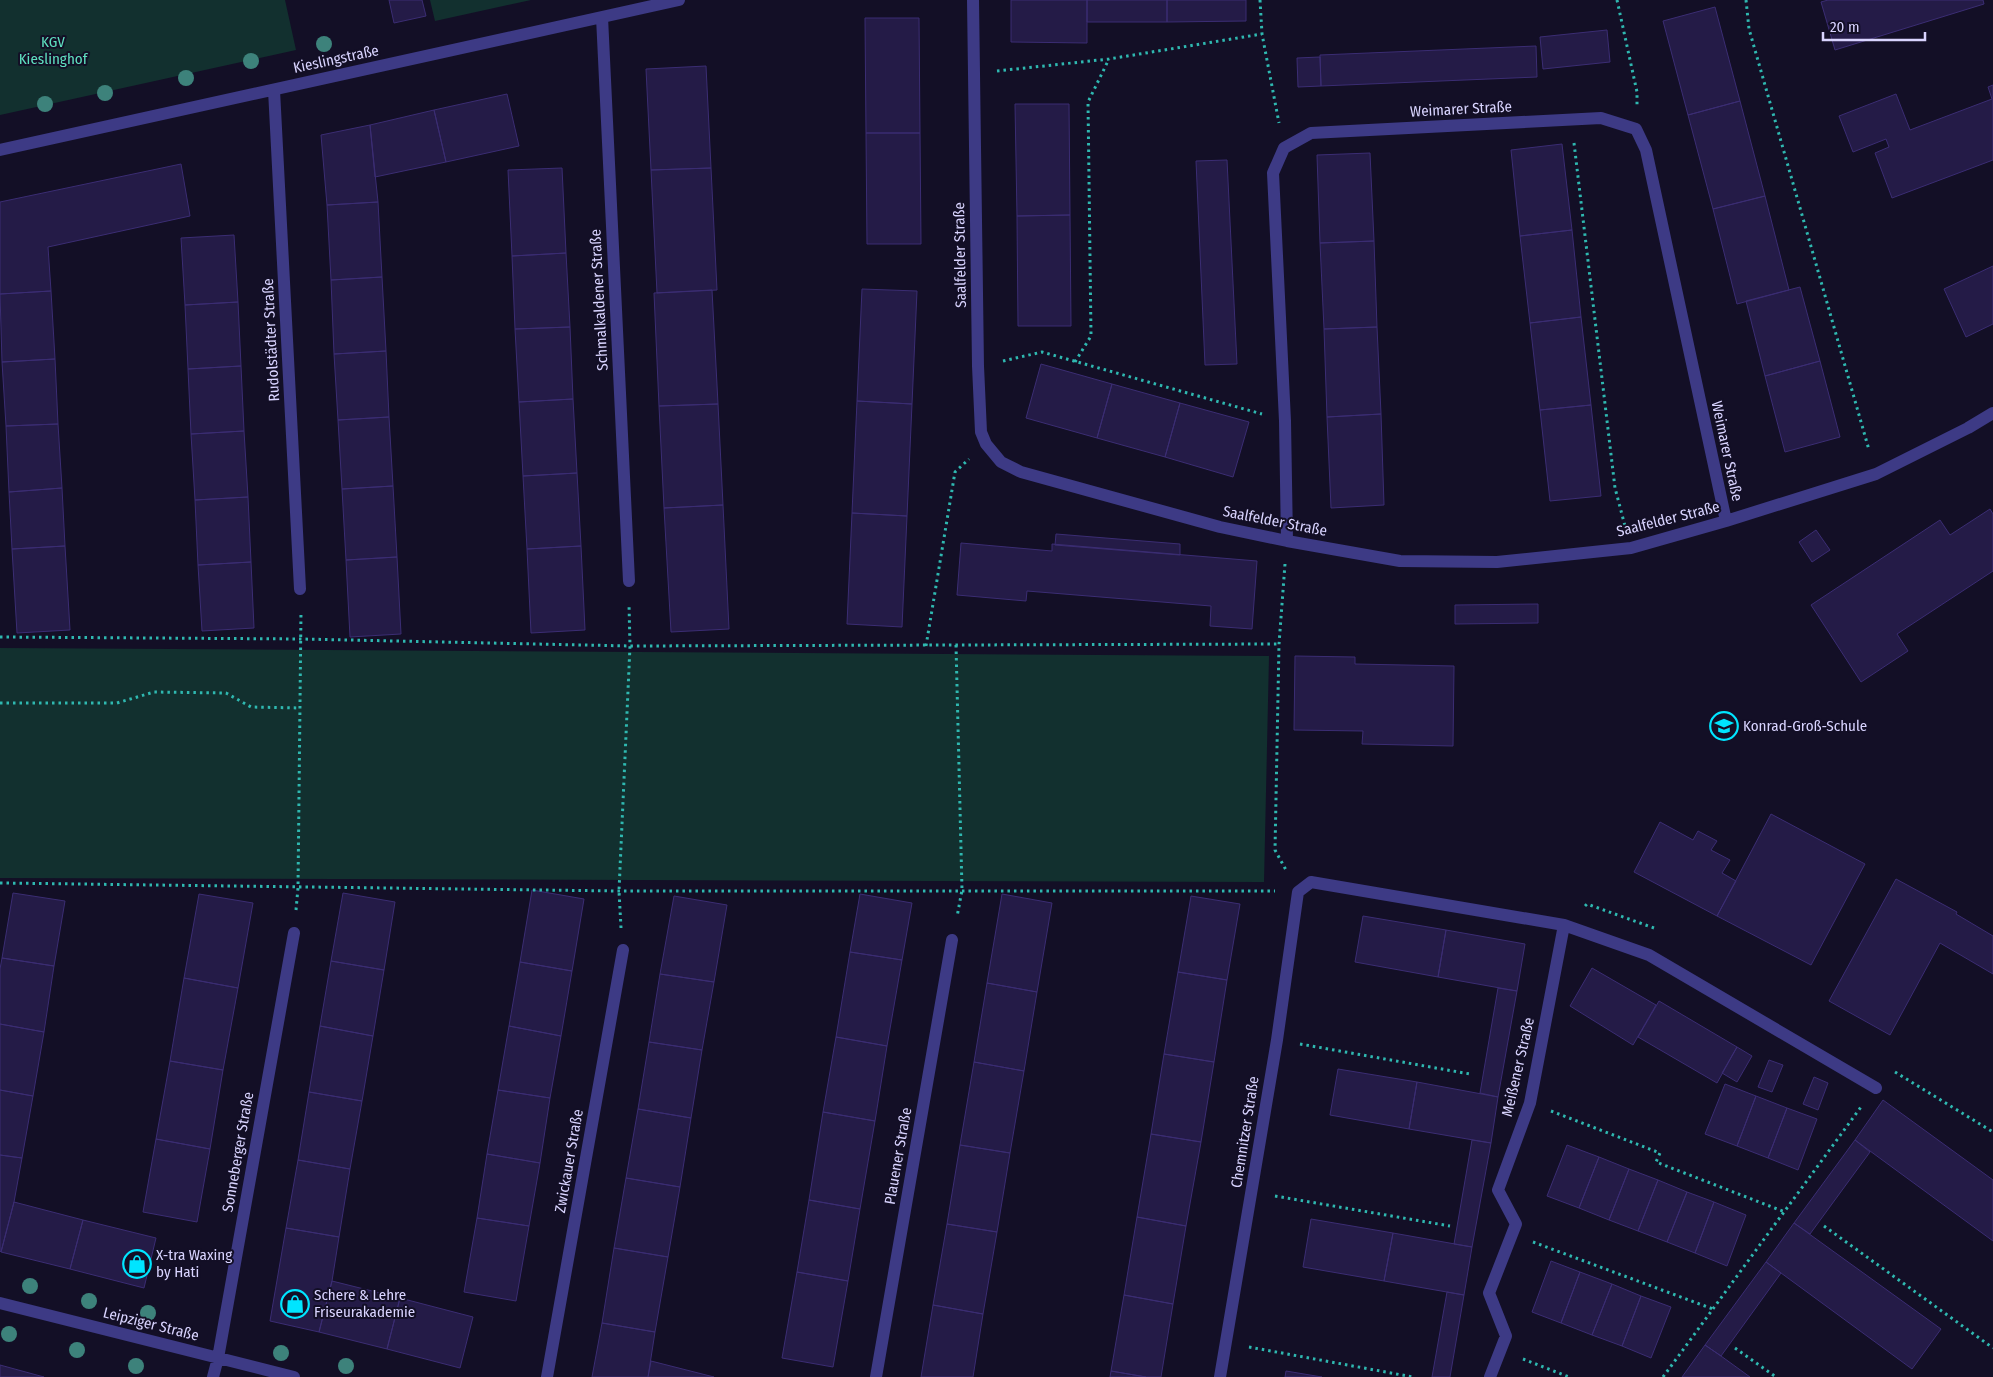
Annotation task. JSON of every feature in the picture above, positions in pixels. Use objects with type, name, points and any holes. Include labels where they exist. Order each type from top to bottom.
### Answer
[{"type":"street","name":"Kieslingstraße","points":[[0,150],[679,0]]},
{"type":"street","name":"Saalfelder Straße","points":[[973,0],[978,366],[981,432],[986,444],[1000,462],[1021,472],[1220,527],[1287,541],[1400,561],[1496,562],[1631,548],[1726,521],[1876,474],[1968,428],[1993,412]]},
{"type":"street","name":"Schmalkaldener Straße","points":[[602,17],[629,581]]},
{"type":"street","name":"Rudolstädter Straße","points":[[274,90],[300,589]]},
{"type":"street","name":"Weimarer Straße","points":[[1284,148],[1311,133],[1601,118],[1636,129],[1646,150],[1726,521]]},
{"type":"street","points":[[1284,148],[1273,173],[1285,421],[1287,541]]},
{"type":"street","points":[[1298,892],[1311,882],[1564,925],[1649,955],[1876,1088]]},
{"type":"street","name":"Chemnitzer Straße","points":[[1220,1377],[1277,1040],[1298,892]]},
{"type":"street","name":"Meißener Straße","points":[[1490,1377],[1506,1336],[1489,1293],[1516,1224],[1498,1190],[1530,1103],[1564,925]]},
{"type":"street","name":"Sonneberger Straße","points":[[212,1377],[218,1358],[294,933]]},
{"type":"street","name":"Plauener Straße","points":[[876,1377],[952,940]]},
{"type":"street","name":"Zwickauer Straße","points":[[547,1377],[623,950]]},
{"type":"street","name":"Leipziger Straße","points":[[0,1303],[294,1377]]},
{"type":"path","points":[[1261,0],[1262,34],[1284,148]]},
{"type":"path","points":[[1617,0],[1637,92],[1636,129]]},
{"type":"path","points":[[1746,0],[1749,29],[1876,474]]},
{"type":"path","points":[[974,74],[1109,59],[1262,34]]},
{"type":"path","points":[[1075,362],[1091,336],[1088,102],[1109,59]]},
{"type":"path","points":[[1571,120],[1616,497]]},
{"type":"path","points":[[978,366],[1042,352],[1285,421]]},
{"type":"path","points":[[926,646],[955,472]]},
{"type":"path","points":[[0,883],[619,891],[962,890],[1298,892],[1275,850],[1279,644],[1287,541]]},
{"type":"path","points":[[623,950],[619,891],[630,646],[629,581]]},
{"type":"path","points":[[0,637],[301,639],[630,646],[1279,644]]},
{"type":"path","points":[[294,933],[298,888],[301,639]]},
{"type":"path","points":[[956,645],[962,890]]},
{"type":"path","points":[[0,703],[116,703],[154,692],[226,693],[251,707],[300,708]]},
{"type":"path","points":[[1277,1040],[1470,1074]]},
{"type":"path","points":[[1663,1377],[1876,1088]]},
{"type":"path","points":[[1530,1103],[1660,1153],[1656,1162],[1785,1212]]},
{"type":"path","points":[[1252,1192],[1450,1226]]},
{"type":"path","points":[[1824,1226],[1993,1348]]},
{"type":"path","points":[[1512,1234],[1713,1309]]},
{"type":"path","points":[[1226,1343],[1413,1377]]},
{"type":"path","points":[[1735,1348],[1776,1377]]},
{"type":"path","points":[[1500,1350],[1569,1377]]},
{"type":"green space","name":"KGV Kieslinghof","points":[[0,0],[285,0],[296,50],[0,115]]},
{"type":"green space","points":[[430,0],[531,0],[435,21]]},
{"type":"green space","points":[[0,648],[1269,656],[1264,882],[0,878]]},
{"type":"building","points":[[389,0],[422,0],[426,16],[394,23]]},
{"type":"building","points":[[1011,0],[1087,0],[1087,43],[1011,42]]},
{"type":"building","points":[[1087,0],[1167,0],[1167,22],[1087,22]]},
{"type":"building","points":[[1167,0],[1246,0],[1246,21],[1167,22]]},
{"type":"building","points":[[1828,0],[1983,0],[1984,4],[1835,50],[1821,2]]},
{"type":"building","points":[[1715,7],[1740,101],[1688,115],[1663,21]]},
{"type":"building","points":[[865,18],[919,18],[920,133],[866,133]]},
{"type":"building","points":[[1607,30],[1610,62],[1543,69],[1540,37]]},
{"type":"building","points":[[1536,46],[1537,77],[1321,86],[1320,55]]},
{"type":"building","points":[[1320,57],[1321,86],[1298,87],[1297,58]]},
{"type":"building","points":[[706,66],[711,168],[651,170],[646,69]]},
{"type":"building","points":[[1993,85],[1993,160],[1892,198],[1875,153],[1889,147],[1886,139],[1853,152],[1839,116],[1896,94],[1910,130],[1992,99],[1988,87]]},
{"type":"building","points":[[507,94],[519,146],[446,162],[434,110]]},
{"type":"building","points":[[1740,101],[1765,196],[1713,209],[1688,115]]},
{"type":"building","points":[[1015,104],[1069,104],[1070,215],[1017,216]]},
{"type":"building","points":[[434,110],[446,162],[375,177],[370,125]]},
{"type":"building","points":[[370,125],[378,202],[327,205],[321,135]]},
{"type":"building","points":[[866,133],[920,133],[921,244],[867,244]]},
{"type":"building","points":[[1562,144],[1572,230],[1520,236],[1511,150]]},
{"type":"building","points":[[1370,153],[1374,241],[1320,243],[1317,155]]},
{"type":"building","points":[[1227,160],[1237,364],[1205,365],[1196,161]]},
{"type":"building","points":[[181,164],[190,216],[48,247],[51,291],[0,294],[0,202]]},
{"type":"building","points":[[562,168],[566,253],[512,256],[508,170]]},
{"type":"building","points":[[711,168],[717,290],[657,293],[651,170]]},
{"type":"building","points":[[1765,196],[1789,290],[1737,304],[1713,209]]},
{"type":"building","points":[[378,202],[382,277],[331,280],[327,205]]},
{"type":"building","points":[[1070,215],[1071,326],[1018,326],[1017,216]]},
{"type":"building","points":[[1572,230],[1581,317],[1530,323],[1520,236]]},
{"type":"building","points":[[234,235],[238,302],[185,305],[181,238]]},
{"type":"building","points":[[1374,241],[1377,327],[1324,329],[1320,243]]},
{"type":"building","points":[[566,253],[570,327],[515,329],[512,256]]},
{"type":"building","points":[[1993,266],[1993,324],[1966,337],[1944,289]]},
{"type":"building","points":[[382,277],[386,351],[334,354],[331,280]]},
{"type":"building","points":[[1800,287],[1820,361],[1765,376],[1746,301]]},
{"type":"building","points":[[862,289],[917,291],[912,404],[857,401]]},
{"type":"building","points":[[712,290],[718,404],[659,406],[654,293]]},
{"type":"building","points":[[51,291],[55,359],[2,362],[0,294]]},
{"type":"building","points":[[238,302],[241,366],[188,369],[185,305]]},
{"type":"building","points":[[1581,317],[1591,405],[1540,410],[1530,323]]},
{"type":"building","points":[[570,327],[573,399],[519,402],[515,329]]},
{"type":"building","points":[[1377,327],[1381,414],[1327,417],[1324,329]]},
{"type":"building","points":[[386,351],[389,417],[338,420],[334,354]]},
{"type":"building","points":[[55,359],[58,424],[6,426],[2,362]]},
{"type":"building","points":[[1820,361],[1840,437],[1785,452],[1765,376]]},
{"type":"building","points":[[1041,364],[1112,384],[1097,438],[1026,418]]},
{"type":"building","points":[[241,366],[244,431],[191,434],[188,369]]},
{"type":"building","points":[[1112,384],[1180,403],[1165,457],[1097,438]]},
{"type":"building","points":[[573,399],[577,473],[523,476],[519,402]]},
{"type":"building","points":[[857,401],[912,404],[907,516],[852,513]]},
{"type":"building","points":[[1180,403],[1249,422],[1233,477],[1165,457]]},
{"type":"building","points":[[718,404],[723,505],[664,508],[659,406]]},
{"type":"building","points":[[1591,405],[1601,496],[1550,501],[1540,410]]},
{"type":"building","points":[[1381,414],[1384,505],[1331,508],[1327,417]]},
{"type":"building","points":[[389,417],[393,486],[342,489],[338,420]]},
{"type":"building","points":[[58,424],[62,488],[9,492],[6,426]]},
{"type":"building","points":[[244,431],[248,497],[195,500],[191,434]]},
{"type":"building","points":[[577,473],[581,546],[527,549],[523,476]]},
{"type":"building","points":[[393,486],[397,557],[346,560],[342,489]]},
{"type":"building","points":[[62,488],[65,546],[12,549],[9,492]]},
{"type":"building","points":[[248,497],[251,562],[198,565],[195,500]]},
{"type":"building","points":[[723,505],[729,629],[671,632],[664,508]]},
{"type":"building","points":[[1990,509],[1993,514],[1993,571],[1897,634],[1908,651],[1861,682],[1811,605],[1940,520],[1950,535]]},
{"type":"building","points":[[852,513],[907,516],[902,627],[847,624]]},
{"type":"building","points":[[1816,530],[1830,550],[1812,562],[1799,542]]},
{"type":"building","points":[[1056,534],[1180,544],[1180,555],[1055,545]]},
{"type":"building","points":[[961,543],[1052,551],[1052,544],[1257,561],[1252,629],[1210,626],[1211,606],[1027,591],[1026,601],[957,595]]},
{"type":"building","points":[[65,546],[70,630],[17,633],[12,549]]},
{"type":"building","points":[[581,546],[585,630],[531,633],[527,549]]},
{"type":"building","points":[[397,557],[401,634],[350,637],[346,560]]},
{"type":"building","points":[[251,562],[254,628],[202,631],[198,565]]},
{"type":"building","points":[[1538,604],[1538,623],[1455,624],[1455,605]]},
{"type":"building","points":[[1295,656],[1355,657],[1355,664],[1454,666],[1453,746],[1362,744],[1363,731],[1294,730]]},
{"type":"building","points":[[1771,814],[1865,864],[1811,965],[1717,916]]},
{"type":"building","points":[[1660,822],[1693,840],[1698,831],[1717,841],[1711,850],[1730,860],[1722,873],[1736,881],[1717,916],[1634,872]]},
{"type":"building","points":[[1896,879],[1957,912],[1956,914],[1993,936],[1993,974],[1940,943],[1890,1035],[1829,1001]]},
{"type":"building","points":[[532,890],[584,899],[572,971],[520,962]]},
{"type":"building","points":[[13,893],[65,901],[54,966],[2,958]]},
{"type":"building","points":[[343,893],[395,902],[384,970],[331,961]]},
{"type":"building","points":[[199,894],[253,903],[238,988],[184,978]]},
{"type":"building","points":[[860,894],[912,903],[902,960],[850,952]]},
{"type":"building","points":[[1002,894],[1052,903],[1037,992],[987,983]]},
{"type":"building","points":[[674,896],[727,905],[714,982],[660,974]]},
{"type":"building","points":[[1191,896],[1240,904],[1227,980],[1178,972]]},
{"type":"building","points":[[1363,916],[1446,930],[1438,977],[1355,962]]},
{"type":"building","points":[[1446,930],[1525,944],[1517,991],[1438,977]]},
{"type":"building","points":[[850,952],[902,960],[887,1046],[836,1037]]},
{"type":"building","points":[[2,958],[54,966],[44,1032],[0,1024],[0,969]]},
{"type":"building","points":[[331,961],[384,970],[373,1036],[320,1026]]},
{"type":"building","points":[[520,962],[572,971],[561,1036],[509,1026]]},
{"type":"building","points":[[1592,968],[1656,1005],[1633,1045],[1570,1006]]},
{"type":"building","points":[[1178,972],[1227,980],[1214,1062],[1164,1054]]},
{"type":"building","points":[[660,974],[714,982],[702,1050],[649,1042]]},
{"type":"building","points":[[184,978],[238,988],[223,1070],[170,1061]]},
{"type":"building","points":[[987,983],[1037,992],[1024,1071],[974,1062]]},
{"type":"building","points":[[1498,988],[1517,991],[1498,1097],[1480,1093]]},
{"type":"building","points":[[1659,1001],[1737,1047],[1717,1083],[1638,1037]]},
{"type":"building","points":[[0,1024],[44,1032],[33,1096],[0,1090]]},
{"type":"building","points":[[320,1026],[373,1036],[362,1101],[309,1092]]},
{"type":"building","points":[[509,1026],[561,1036],[550,1098],[498,1090]]},
{"type":"building","points":[[836,1037],[887,1046],[875,1121],[823,1112]]},
{"type":"building","points":[[649,1042],[702,1050],[691,1118],[638,1109]]},
{"type":"building","points":[[1737,1047],[1752,1056],[1737,1082],[1722,1073]]},
{"type":"building","points":[[1164,1054],[1214,1062],[1201,1142],[1151,1134]]},
{"type":"building","points":[[1769,1060],[1783,1065],[1772,1092],[1758,1087]]},
{"type":"building","points":[[170,1061],[223,1070],[210,1149],[156,1139]]},
{"type":"building","points":[[974,1062],[1024,1071],[1010,1153],[960,1145]]},
{"type":"building","points":[[1338,1069],[1417,1082],[1409,1129],[1330,1115]]},
{"type":"building","points":[[1814,1077],[1828,1083],[1818,1110],[1803,1104]]},
{"type":"building","points":[[1417,1082],[1498,1097],[1491,1143],[1409,1129]]},
{"type":"building","points":[[1725,1084],[1756,1096],[1737,1146],[1705,1134]]},
{"type":"building","points":[[0,1090],[33,1096],[22,1158],[0,1155]]},
{"type":"building","points":[[498,1090],[550,1098],[540,1163],[487,1154]]},
{"type":"building","points":[[309,1092],[362,1101],[350,1169],[298,1160]]},
{"type":"building","points":[[1756,1096],[1787,1108],[1768,1158],[1737,1146]]},
{"type":"building","points":[[1883,1100],[1993,1180],[1993,1241],[1855,1140]]},
{"type":"building","points":[[1787,1108],[1817,1119],[1798,1170],[1768,1158]]},
{"type":"building","points":[[638,1109],[691,1118],[680,1187],[626,1178]]},
{"type":"building","points":[[823,1112],[875,1121],[860,1209],[809,1200]]},
{"type":"building","points":[[1151,1134],[1201,1142],[1186,1226],[1137,1217]]},
{"type":"building","points":[[156,1139],[210,1149],[197,1222],[143,1212]]},
{"type":"building","points":[[1472,1140],[1491,1143],[1472,1247],[1454,1244]]},
{"type":"building","points":[[1855,1140],[1870,1152],[1810,1234],[1794,1223]]},
{"type":"building","points":[[960,1145],[1010,1153],[997,1232],[947,1224]]},
{"type":"building","points":[[1567,1145],[1599,1157],[1579,1208],[1547,1196]]},
{"type":"building","points":[[487,1154],[540,1163],[529,1226],[477,1218]]},
{"type":"building","points":[[0,1155],[22,1158],[14,1202],[1,1252],[0,1251]]},
{"type":"building","points":[[1599,1157],[1629,1169],[1609,1220],[1579,1208]]},
{"type":"building","points":[[298,1160],[350,1169],[339,1237],[286,1228]]},
{"type":"building","points":[[1629,1169],[1658,1180],[1638,1231],[1609,1220]]},
{"type":"building","points":[[626,1178],[680,1187],[668,1257],[614,1248]]},
{"type":"building","points":[[1658,1180],[1687,1192],[1667,1242],[1638,1231]]},
{"type":"building","points":[[1687,1192],[1714,1202],[1695,1253],[1667,1242]]},
{"type":"building","points":[[809,1200],[860,1209],[848,1281],[797,1272]]},
{"type":"building","points":[[14,1202],[83,1220],[70,1269],[1,1252]]},
{"type":"building","points":[[1714,1202],[1746,1215],[1727,1266],[1695,1253]]},
{"type":"building","points":[[1137,1217],[1186,1226],[1173,1304],[1124,1295]]},
{"type":"building","points":[[477,1218],[529,1226],[516,1301],[464,1292]]},
{"type":"building","points":[[1311,1219],[1393,1233],[1384,1281],[1303,1267]]},
{"type":"building","points":[[83,1220],[156,1238],[144,1288],[70,1269]]},
{"type":"building","points":[[1794,1223],[1941,1329],[1912,1369],[1766,1262]]},
{"type":"building","points":[[947,1224],[997,1232],[983,1314],[933,1305]]},
{"type":"building","points":[[286,1228],[339,1237],[332,1281],[319,1332],[270,1321]]},
{"type":"building","points":[[1393,1233],[1472,1247],[1464,1295],[1384,1281]]},
{"type":"building","points":[[614,1248],[668,1257],[655,1332],[602,1323]]},
{"type":"building","points":[[1551,1261],[1580,1272],[1561,1323],[1532,1312]]},
{"type":"building","points":[[1766,1262],[1781,1273],[1721,1356],[1705,1345]]},
{"type":"building","points":[[797,1272],[848,1281],[833,1367],[782,1358]]},
{"type":"building","points":[[1580,1272],[1612,1284],[1592,1335],[1561,1323]]},
{"type":"building","points":[[332,1281],[400,1298],[387,1349],[319,1332]]},
{"type":"building","points":[[1612,1284],[1641,1296],[1622,1346],[1592,1335]]},
{"type":"building","points":[[1447,1292],[1464,1295],[1450,1377],[1432,1377]]},
{"type":"building","points":[[1124,1295],[1173,1304],[1161,1377],[1146,1377],[1111,1371]]},
{"type":"building","points":[[1641,1296],[1671,1307],[1651,1358],[1622,1346]]},
{"type":"building","points":[[400,1298],[473,1317],[460,1368],[387,1349]]},
{"type":"building","points":[[933,1305],[983,1314],[973,1377],[921,1377]]},
{"type":"building","points":[[602,1323],[655,1332],[648,1377],[592,1377]]},
{"type":"building","points":[[1705,1345],[1721,1356],[1750,1377],[1682,1377]]},
{"type":"building","points":[[651,1361],[714,1377],[648,1377]]},
{"type":"building","points":[[0,1365],[44,1377],[0,1377]]},
{"type":"building","points":[[1111,1371],[1146,1377],[1110,1377]]},
{"type":"building","points":[[1286,1371],[1322,1377],[1285,1377]]},
{"type":"place","name":"Konrad-Groß-Schule","points":[[1724,726]]},
{"type":"place","name":"X-tra Waxing by Hati","points":[[137,1264]]},
{"type":"place","name":"Schere & Lehre Friseurakademie","points":[[295,1304]]}]
